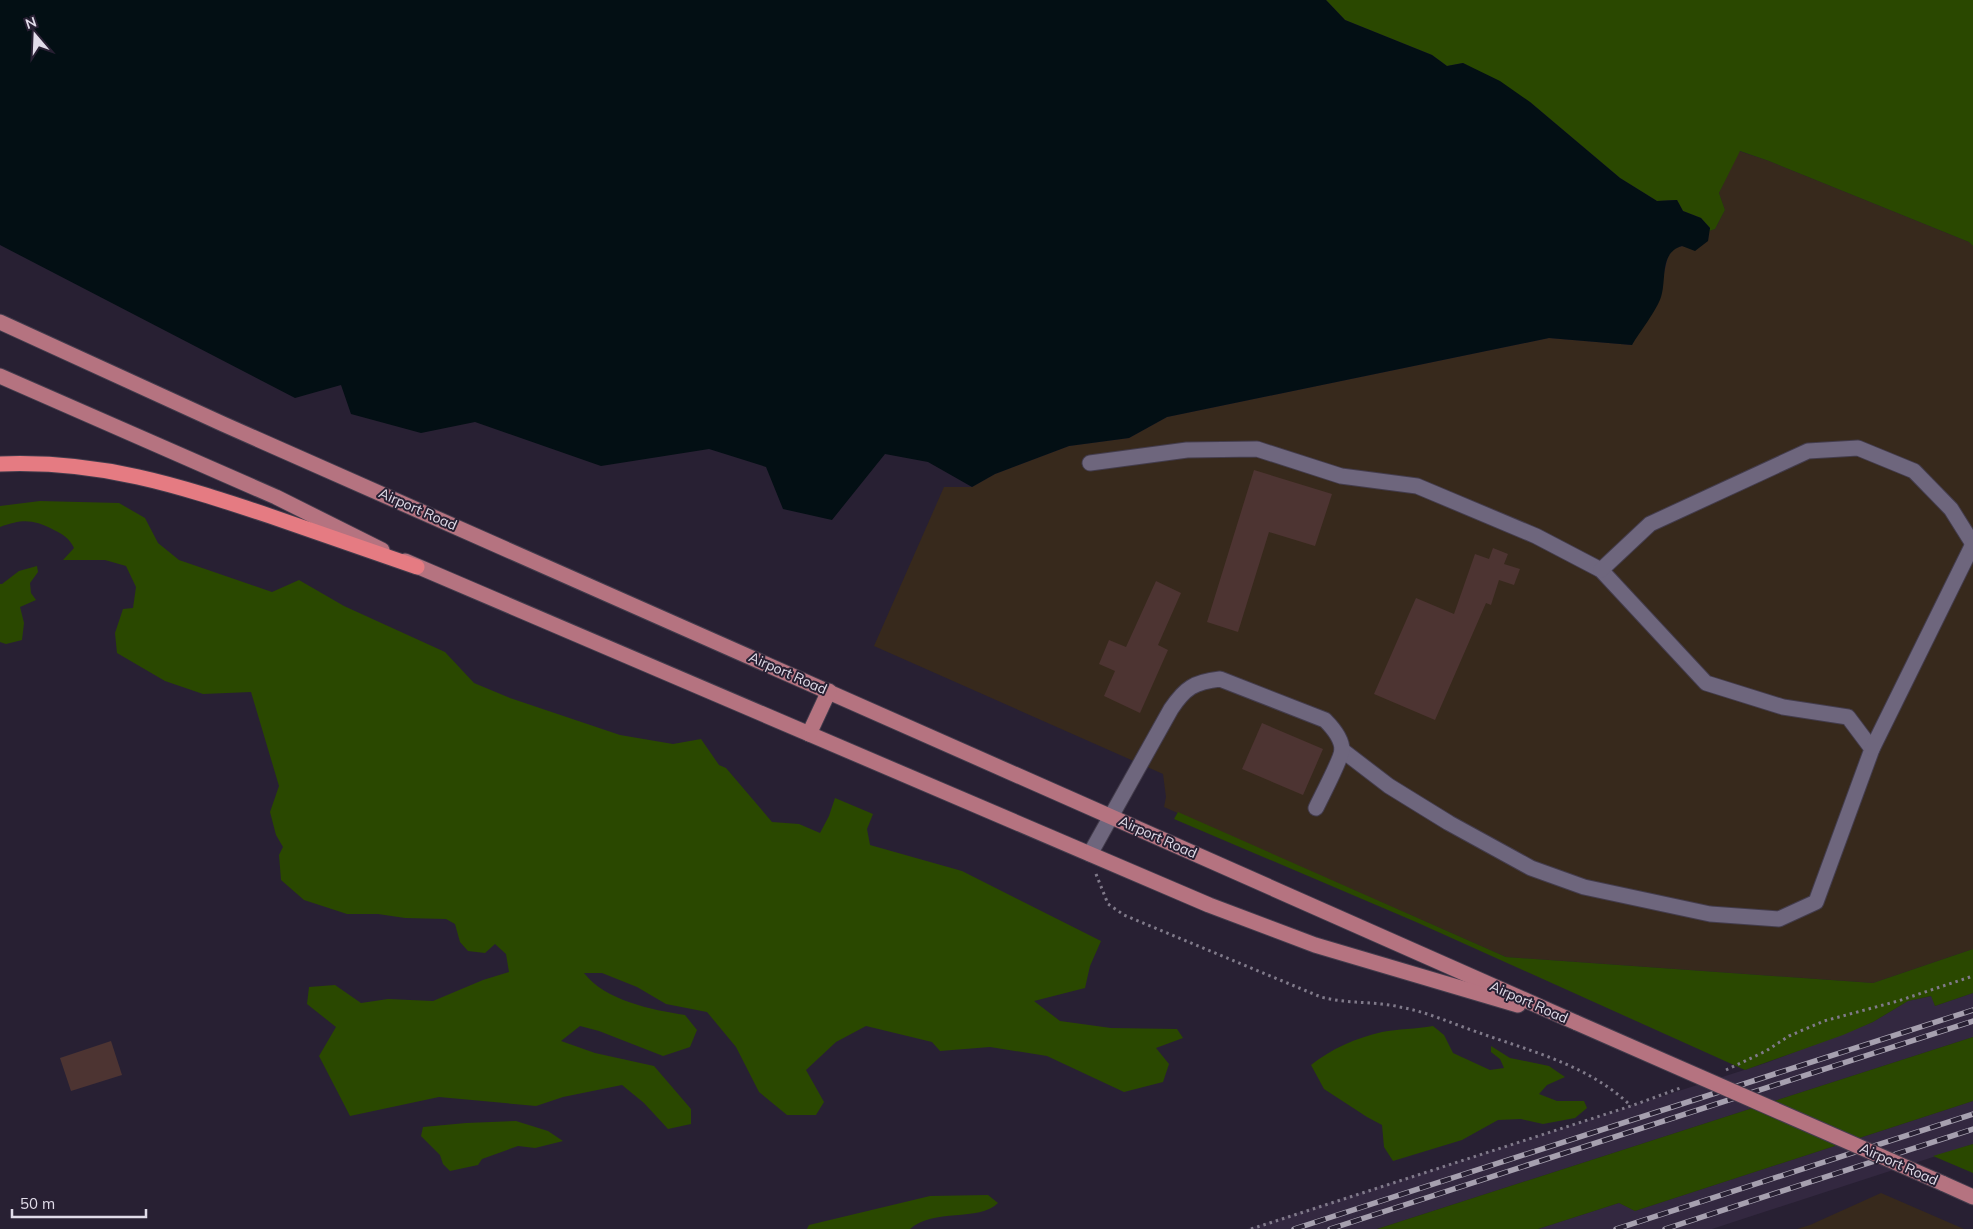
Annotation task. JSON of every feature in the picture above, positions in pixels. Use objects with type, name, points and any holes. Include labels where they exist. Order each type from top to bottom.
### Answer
[{"type":"highway","points":[[0,464],[64,465],[98,469],[161,481],[213,496],[417,567]]},
{"type":"main road","name":"Airport Road","points":[[0,322],[232,428],[1973,1197]]},
{"type":"main road","name":"Airport Road","points":[[0,376],[276,497],[417,567],[1210,905],[1315,945],[1577,1023]]},
{"type":"main road","points":[[809,734],[829,691]]},
{"type":"lane","points":[[1090,854],[1177,700],[1183,692],[1204,681],[1220,679],[1325,720],[1338,737],[1342,750],[1389,786],[1449,823],[1531,868],[1584,887],[1710,914],[1779,919],[1816,902],[1872,749],[1973,544],[1951,509],[1914,471],[1858,448],[1808,451],[1650,524],[1601,570]]},
{"type":"lane","points":[[1090,463],[1187,450],[1257,449],[1341,476],[1417,486],[1536,536],[1601,570],[1706,683],[1783,708],[1848,717],[1872,749]]},
{"type":"lane","points":[[1316,808],[1342,750]]},
{"type":"path","points":[[1090,854],[1102,892],[1108,904],[1124,915],[1321,997],[1346,1003],[1386,1004],[1415,1011],[1569,1065],[1605,1085],[1631,1106]]},
{"type":"path","points":[[1721,1072],[1748,1061],[1789,1036],[1824,1021],[1973,976]]},
{"type":"path","points":[[1251,1229],[1631,1106],[1684,1086]]},
{"type":"shaded area","points":[[0,0],[1326,0],[1345,20],[1432,55],[1447,66],[1463,63],[1500,81],[1530,102],[1620,178],[1657,201],[1677,200],[1683,211],[1701,218],[1710,228],[1708,241],[1695,251],[1682,246],[1670,254],[1665,267],[1663,290],[1659,302],[1632,345],[1549,338],[1167,417],[1129,438],[1069,446],[995,474],[972,487],[928,462],[885,454],[832,520],[783,509],[766,467],[709,449],[601,466],[475,422],[421,433],[351,414],[341,385],[295,398],[0,245]]},
{"type":"shaded area","points":[[1739,151],[1769,161],[1969,242],[1973,246],[1973,949],[1873,983],[1506,957],[1164,807],[1166,797],[1163,774],[874,646],[944,487],[972,487],[995,474],[1069,446],[1129,438],[1167,417],[1549,338],[1632,345],[1664,273],[1668,256],[1674,248],[1708,241],[1709,231],[1715,229],[1725,210],[1719,193]]},
{"type":"shaded area","points":[[1973,993],[1973,1037],[1377,1229],[1247,1229],[1766,1063],[1873,1022],[1908,1001],[1932,996],[1935,1006]]},
{"type":"shaded area","points":[[1973,1101],[1973,1144],[1712,1229],[1538,1229],[1619,1203],[1635,1211]]},
{"type":"shaded area","points":[[1881,1193],[1964,1229],[1797,1229],[1810,1225]]},
{"type":"green space","points":[[1326,0],[1973,0],[1973,246],[1969,242],[1740,151],[1719,193],[1725,210],[1715,229],[1709,231],[1710,228],[1701,218],[1683,211],[1677,200],[1657,201],[1620,178],[1530,102],[1463,63],[1447,66],[1432,55],[1345,20]]},
{"type":"green space","points":[[40,501],[119,503],[145,518],[158,543],[179,560],[272,592],[299,580],[344,606],[445,652],[474,683],[510,698],[620,735],[673,744],[701,739],[719,765],[726,768],[772,822],[799,824],[820,833],[829,816],[835,798],[873,814],[867,829],[870,845],[962,871],[1101,941],[1090,966],[1085,988],[1034,1001],[1060,1021],[1111,1028],[1177,1029],[1183,1038],[1156,1048],[1169,1064],[1163,1082],[1124,1092],[1047,1056],[990,1047],[940,1051],[932,1042],[866,1026],[836,1042],[806,1070],[824,1102],[816,1115],[787,1115],[759,1092],[736,1047],[707,1012],[666,1004],[637,987],[602,973],[584,973],[593,982],[616,997],[644,1007],[685,1015],[697,1030],[690,1047],[663,1056],[599,1031],[580,1026],[561,1041],[595,1053],[654,1066],[691,1109],[691,1124],[668,1129],[644,1103],[622,1085],[563,1097],[536,1106],[439,1097],[350,1116],[319,1056],[336,1027],[307,1004],[309,987],[335,985],[361,1003],[388,999],[433,1001],[483,980],[509,972],[506,954],[495,944],[485,953],[468,951],[460,942],[455,924],[446,919],[405,918],[378,914],[347,914],[304,900],[281,880],[279,855],[283,847],[276,835],[270,812],[279,786],[251,692],[203,694],[165,681],[117,653],[115,633],[123,609],[133,608],[136,587],[126,566],[105,560],[63,560],[74,548],[63,535],[40,524],[27,521],[0,527],[0,506]]},
{"type":"green space","points":[[37,566],[38,572],[30,583],[31,593],[36,600],[20,607],[24,623],[22,640],[6,644],[0,642],[0,584],[19,571]]},
{"type":"green space","points":[[1178,812],[1506,957],[1873,983],[1973,949],[1973,993],[1935,1006],[1931,996],[1908,1001],[1873,1022],[1843,1035],[1745,1070],[1416,922],[1174,819]]},
{"type":"green space","points":[[1433,1026],[1444,1035],[1453,1053],[1490,1070],[1504,1068],[1500,1059],[1491,1052],[1491,1046],[1510,1058],[1549,1066],[1565,1077],[1547,1085],[1539,1094],[1557,1101],[1584,1101],[1587,1108],[1575,1118],[1543,1124],[1521,1119],[1498,1120],[1462,1140],[1393,1161],[1384,1147],[1382,1125],[1324,1089],[1311,1065],[1335,1049],[1363,1037],[1388,1031]]},
{"type":"green space","points":[[1973,1037],[1973,1101],[1635,1211],[1619,1203],[1538,1229],[1377,1229]]},
{"type":"green space","points":[[516,1121],[548,1131],[563,1141],[535,1148],[518,1146],[482,1159],[478,1165],[450,1171],[443,1164],[440,1155],[421,1136],[423,1127]]},
{"type":"green space","points":[[1973,1144],[1973,1173],[1933,1156]]},
{"type":"green space","points":[[988,1195],[998,1203],[990,1209],[931,1219],[910,1229],[807,1229],[809,1225],[930,1196]]},
{"type":"building","points":[[1254,470],[1332,494],[1315,546],[1269,532],[1238,632],[1207,622]]},
{"type":"building","points":[[1493,548],[1508,554],[1504,564],[1520,569],[1514,585],[1499,580],[1491,605],[1486,603],[1435,720],[1374,694],[1416,598],[1454,614],[1475,554],[1489,559]]},
{"type":"building","points":[[1156,581],[1181,593],[1158,645],[1168,650],[1140,713],[1104,696],[1115,671],[1099,664],[1109,640],[1126,647]]},
{"type":"building","points":[[1262,723],[1323,749],[1303,795],[1242,769]]},
{"type":"building","points":[[111,1041],[122,1075],[71,1091],[60,1058]]},
{"type":"railway","points":[[1294,1229],[1973,1010]]},
{"type":"railway","points":[[1330,1229],[1973,1021]]},
{"type":"railway","points":[[1616,1229],[1973,1114]]},
{"type":"railway","points":[[1665,1229],[1973,1129]]}]
